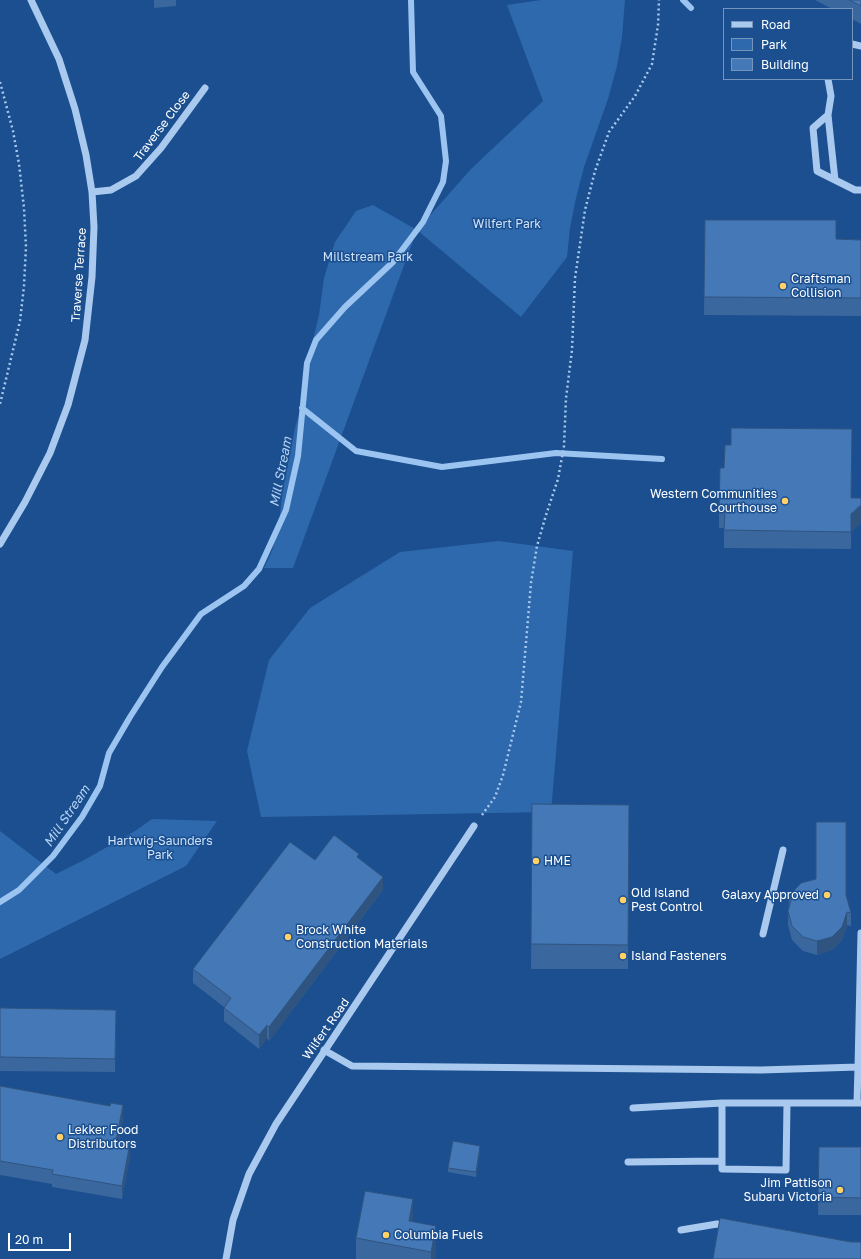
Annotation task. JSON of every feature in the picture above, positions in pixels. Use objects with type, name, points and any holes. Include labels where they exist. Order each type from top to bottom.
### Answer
[{"type":"street","name":"Traverse Terrace","points":[[0,544],[25,502],[50,453],[70,397],[85,340],[92,277],[94,227],[92,192],[86,155],[75,109],[59,59],[31,0]]},
{"type":"street","points":[[828,80],[831,96],[828,115],[835,180]]},
{"type":"street","name":"Traverse Close","points":[[92,192],[110,190],[136,176],[162,148],[205,88]]},
{"type":"street","points":[[828,115],[813,128],[817,171],[854,190],[861,190]]},
{"type":"street","name":"Wilfert Road","points":[[226,1259],[233,1220],[249,1174],[276,1124],[474,826]]},
{"type":"street","points":[[763,934],[783,850]]},
{"type":"street","points":[[633,1108],[722,1103],[859,1103],[858,1067],[861,933]]},
{"type":"street","points":[[324,1050],[352,1066],[753,1070],[858,1067]]},
{"type":"street","points":[[722,1103],[722,1169],[786,1170],[787,1103]]},
{"type":"street","points":[[628,1162],[722,1161]]},
{"type":"street","points":[[681,1230],[717,1224],[732,1227]]},
{"type":"path","points":[[474,826],[495,797],[504,775],[521,702],[531,583],[546,515],[558,480],[564,446],[566,398],[572,350],[575,278],[585,210],[595,171],[609,132],[635,96],[652,64],[658,25],[658,0]]},
{"type":"path","points":[[0,82],[19,164],[24,208],[26,247],[25,280],[20,321],[0,404]]},
{"type":"green space","name":"Wilfert Park","points":[[541,0],[625,0],[622,37],[617,66],[608,99],[584,167],[570,228],[567,257],[521,317],[417,230],[471,169],[543,101],[507,5]]},
{"type":"green space","name":"Millstream Park","points":[[373,205],[417,230],[293,568],[264,568],[272,551],[279,525],[282,495],[295,428],[303,400],[310,352],[319,315],[324,278],[335,242],[356,211]]},
{"type":"green space","points":[[499,541],[573,551],[551,812],[261,817],[247,751],[269,660],[310,608],[400,552]]},
{"type":"green space","name":"Hartwig-Saunders Park","points":[[152,819],[217,821],[186,866],[0,959],[0,831],[56,874],[135,831]]},
{"type":"building","points":[[849,0],[861,0],[861,6]]},
{"type":"building","name":"Craftsman Collision","points":[[705,220],[836,220],[836,239],[861,240],[861,298],[704,297]]},
{"type":"building","name":"Western Communities Courthouse","points":[[731,428],[852,429],[851,498],[861,498],[861,505],[851,514],[851,532],[724,530],[725,511],[719,511],[720,468],[724,468],[725,445],[731,445]]},
{"type":"building","points":[[532,804],[629,805],[628,945],[531,944]]},
{"type":"building","name":"Galaxy Approved","points":[[816,822],[846,822],[846,895],[851,913],[847,912],[842,927],[832,937],[817,941],[803,937],[792,926],[788,911],[792,897],[789,896],[801,883],[816,879]]},
{"type":"building","name":"Brock White Construction Materials","points":[[334,835],[359,854],[357,857],[383,877],[269,1027],[267,1025],[259,1035],[224,1008],[231,998],[193,969],[290,842],[315,860]]},
{"type":"building","points":[[0,1008],[116,1010],[115,1059],[0,1057]]},
{"type":"building","name":"Lekker Food Distributors","points":[[0,1086],[110,1106],[111,1103],[123,1105],[116,1141],[130,1143],[122,1186],[52,1174],[53,1170],[0,1161]]},
{"type":"building","points":[[453,1141],[480,1146],[476,1172],[448,1168]]},
{"type":"building","name":"Jim Pattison Subaru Victoria","points":[[819,1147],[861,1147],[861,1198],[818,1197]]},
{"type":"building","points":[[365,1191],[413,1199],[409,1221],[436,1226],[431,1252],[356,1238]]},
{"type":"building","points":[[720,1218],[851,1242],[861,1242],[861,1259],[713,1259]]},
{"type":"waterway","name":"Mill Stream","points":[[0,902],[19,890],[53,856],[82,817],[100,786],[109,753],[130,717],[162,667],[201,614],[244,586],[259,569],[286,510],[298,456],[307,363],[316,340],[345,307],[393,262],[423,222],[443,182],[446,161],[441,116],[413,72],[411,0]]},
{"type":"waterway","points":[[683,0],[691,8]]},
{"type":"waterway","points":[[302,408],[356,451],[442,467],[556,453],[662,459]]},
{"type":"place","name":"Craftsman Collision","points":[[783,286]]},
{"type":"place","name":"Western Communities Courthouse","points":[[785,501]]},
{"type":"place","name":"HME","points":[[536,861]]},
{"type":"place","name":"Galaxy Approved","points":[[827,895]]},
{"type":"place","name":"Old Island Pest Control","points":[[623,900]]},
{"type":"place","name":"Brock White Construction Materials","points":[[288,937]]},
{"type":"place","name":"Island Fasteners","points":[[623,956]]},
{"type":"place","name":"Lekker Food Distributors","points":[[60,1137]]},
{"type":"place","name":"Jim Pattison Subaru Victoria","points":[[840,1190]]},
{"type":"place","name":"Columbia Fuels","points":[[386,1235]]}]
